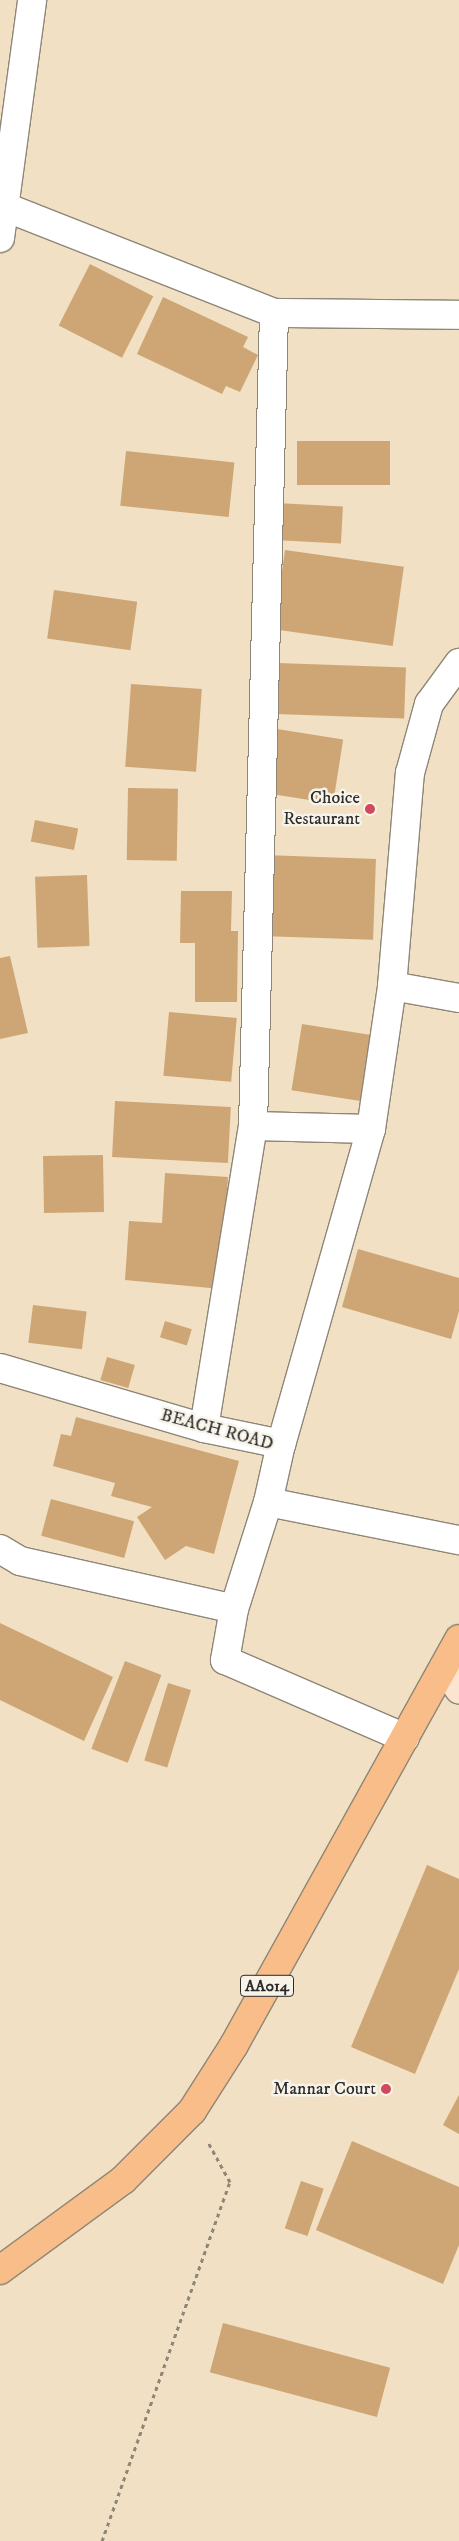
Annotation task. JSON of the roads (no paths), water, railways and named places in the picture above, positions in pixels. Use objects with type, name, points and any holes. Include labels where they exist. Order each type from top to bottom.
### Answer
[{"type":"highway","name":"AA014","points":[[0,2270],[123,2180],[192,2111],[234,2046],[459,1639]]},
{"type":"street","points":[[0,238],[32,0]]},
{"type":"street","points":[[3,205],[274,313],[459,315]]},
{"type":"street","points":[[204,1428],[253,1126],[274,313]]},
{"type":"street","points":[[281,1444],[371,1129],[392,986],[410,773],[429,704],[459,662]]},
{"type":"street","points":[[392,986],[459,998]]},
{"type":"street","points":[[253,1126],[371,1129]]},
{"type":"street","name":"BEACH ROAD","points":[[0,1368],[204,1428],[281,1444],[268,1502],[234,1609],[225,1660],[405,1738]]},
{"type":"street","points":[[268,1502],[459,1540]]},
{"type":"street","points":[[0,1549],[20,1561],[234,1609]]},
{"type":"street","points":[[444,1667],[459,1689]]},
{"type":"place","name":"Choice Restaurant","points":[[370,809]]},
{"type":"place","name":"Mannar Court","points":[[386,2089]]}]
